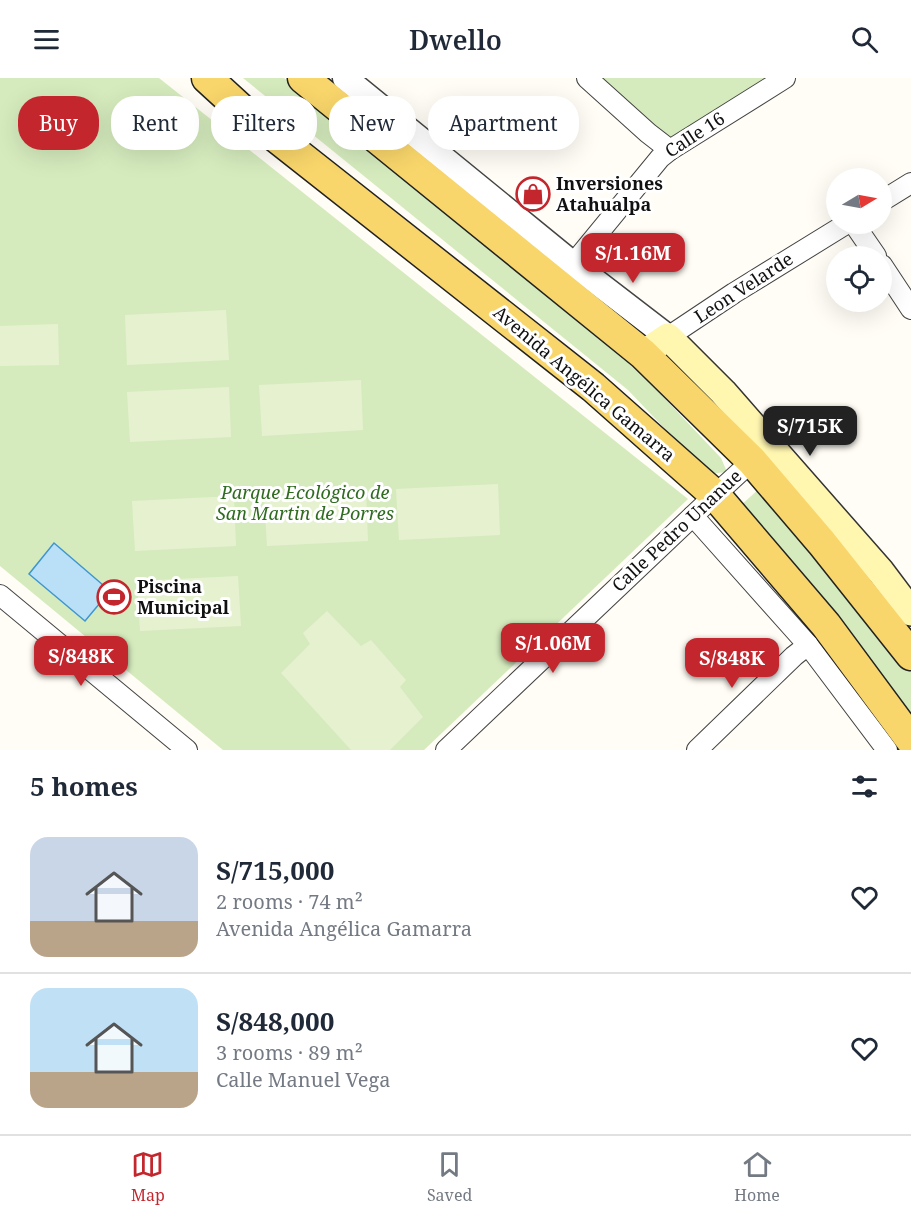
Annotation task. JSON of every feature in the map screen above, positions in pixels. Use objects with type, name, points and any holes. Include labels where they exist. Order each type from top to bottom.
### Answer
[{"type":"main road","name":"Avenida Angélica Gamarra","points":[[207,78],[243,111],[593,387],[715,495],[826,625],[899,741]]},
{"type":"main road","points":[[303,78],[644,354],[752,461],[822,543],[911,655]]},
{"type":"main road","points":[[668,337],[723,392],[795,473],[881,572],[911,612]]},
{"type":"main road","name":"Leon Velarde","points":[[644,354],[668,337]]},
{"type":"street","points":[[345,78],[573,264],[668,337]]},
{"type":"street","points":[[586,78],[670,150]]},
{"type":"street","name":"Calle 16","points":[[573,264],[660,158],[785,78]]},
{"type":"street","points":[[892,195],[911,183]]},
{"type":"street","name":"Leon Velarde","points":[[668,337],[830,234]]},
{"type":"street","points":[[892,280],[911,309]]},
{"type":"street","name":"Calle Pedro Unanue","points":[[446,750],[752,461]]},
{"type":"street","name":"Avenida Angélica Gamarra","points":[[693,516],[808,645],[899,741]]},
{"type":"street","points":[[0,595],[178,747]]},
{"type":"street","points":[[697,750],[808,645]]},
{"type":"green space","name":"Parque Ecológico de San Martin de Porres","points":[[0,78],[159,78],[182,96],[111,96],[111,150],[199,150],[199,110],[211,119],[211,150],[249,150],[688,499],[424,750],[223,750],[0,566]]},
{"type":"green space","points":[[243,78],[284,78],[306,96],[265,96]]},
{"type":"green space","points":[[599,78],[781,78],[676,144]]},
{"type":"green space","points":[[317,105],[329,115],[329,148],[317,138]]},
{"type":"green space","points":[[332,150],[372,150],[634,366],[721,458],[727,472],[708,474],[628,390]]},
{"type":"green space","points":[[226,310],[229,360],[127,365],[125,315]]},
{"type":"green space","points":[[58,324],[59,365],[0,366],[0,326]]},
{"type":"green space","points":[[361,380],[363,430],[262,436],[259,385]]},
{"type":"green space","points":[[229,387],[231,437],[130,442],[127,392]]},
{"type":"green space","points":[[498,484],[500,535],[399,540],[396,489]]},
{"type":"green space","points":[[760,488],[878,628],[911,672],[911,726],[739,507]]},
{"type":"green space","points":[[366,491],[368,541],[267,546],[264,496]]},
{"type":"green space","points":[[234,496],[236,546],[135,551],[132,501]]},
{"type":"green space","points":[[238,576],[241,626],[140,631],[137,581]]},
{"type":"green space","points":[[327,611],[361,646],[371,640],[406,680],[400,687],[423,717],[390,750],[351,750],[281,673],[310,644],[303,633]]},
{"type":"water","points":[[54,543],[110,591],[85,621],[29,574]]},
{"type":"place","name":"Inversiones Atahualpa","points":[[533,194]]},
{"type":"place","name":"Piscina Municipal","points":[[114,597]]}]
